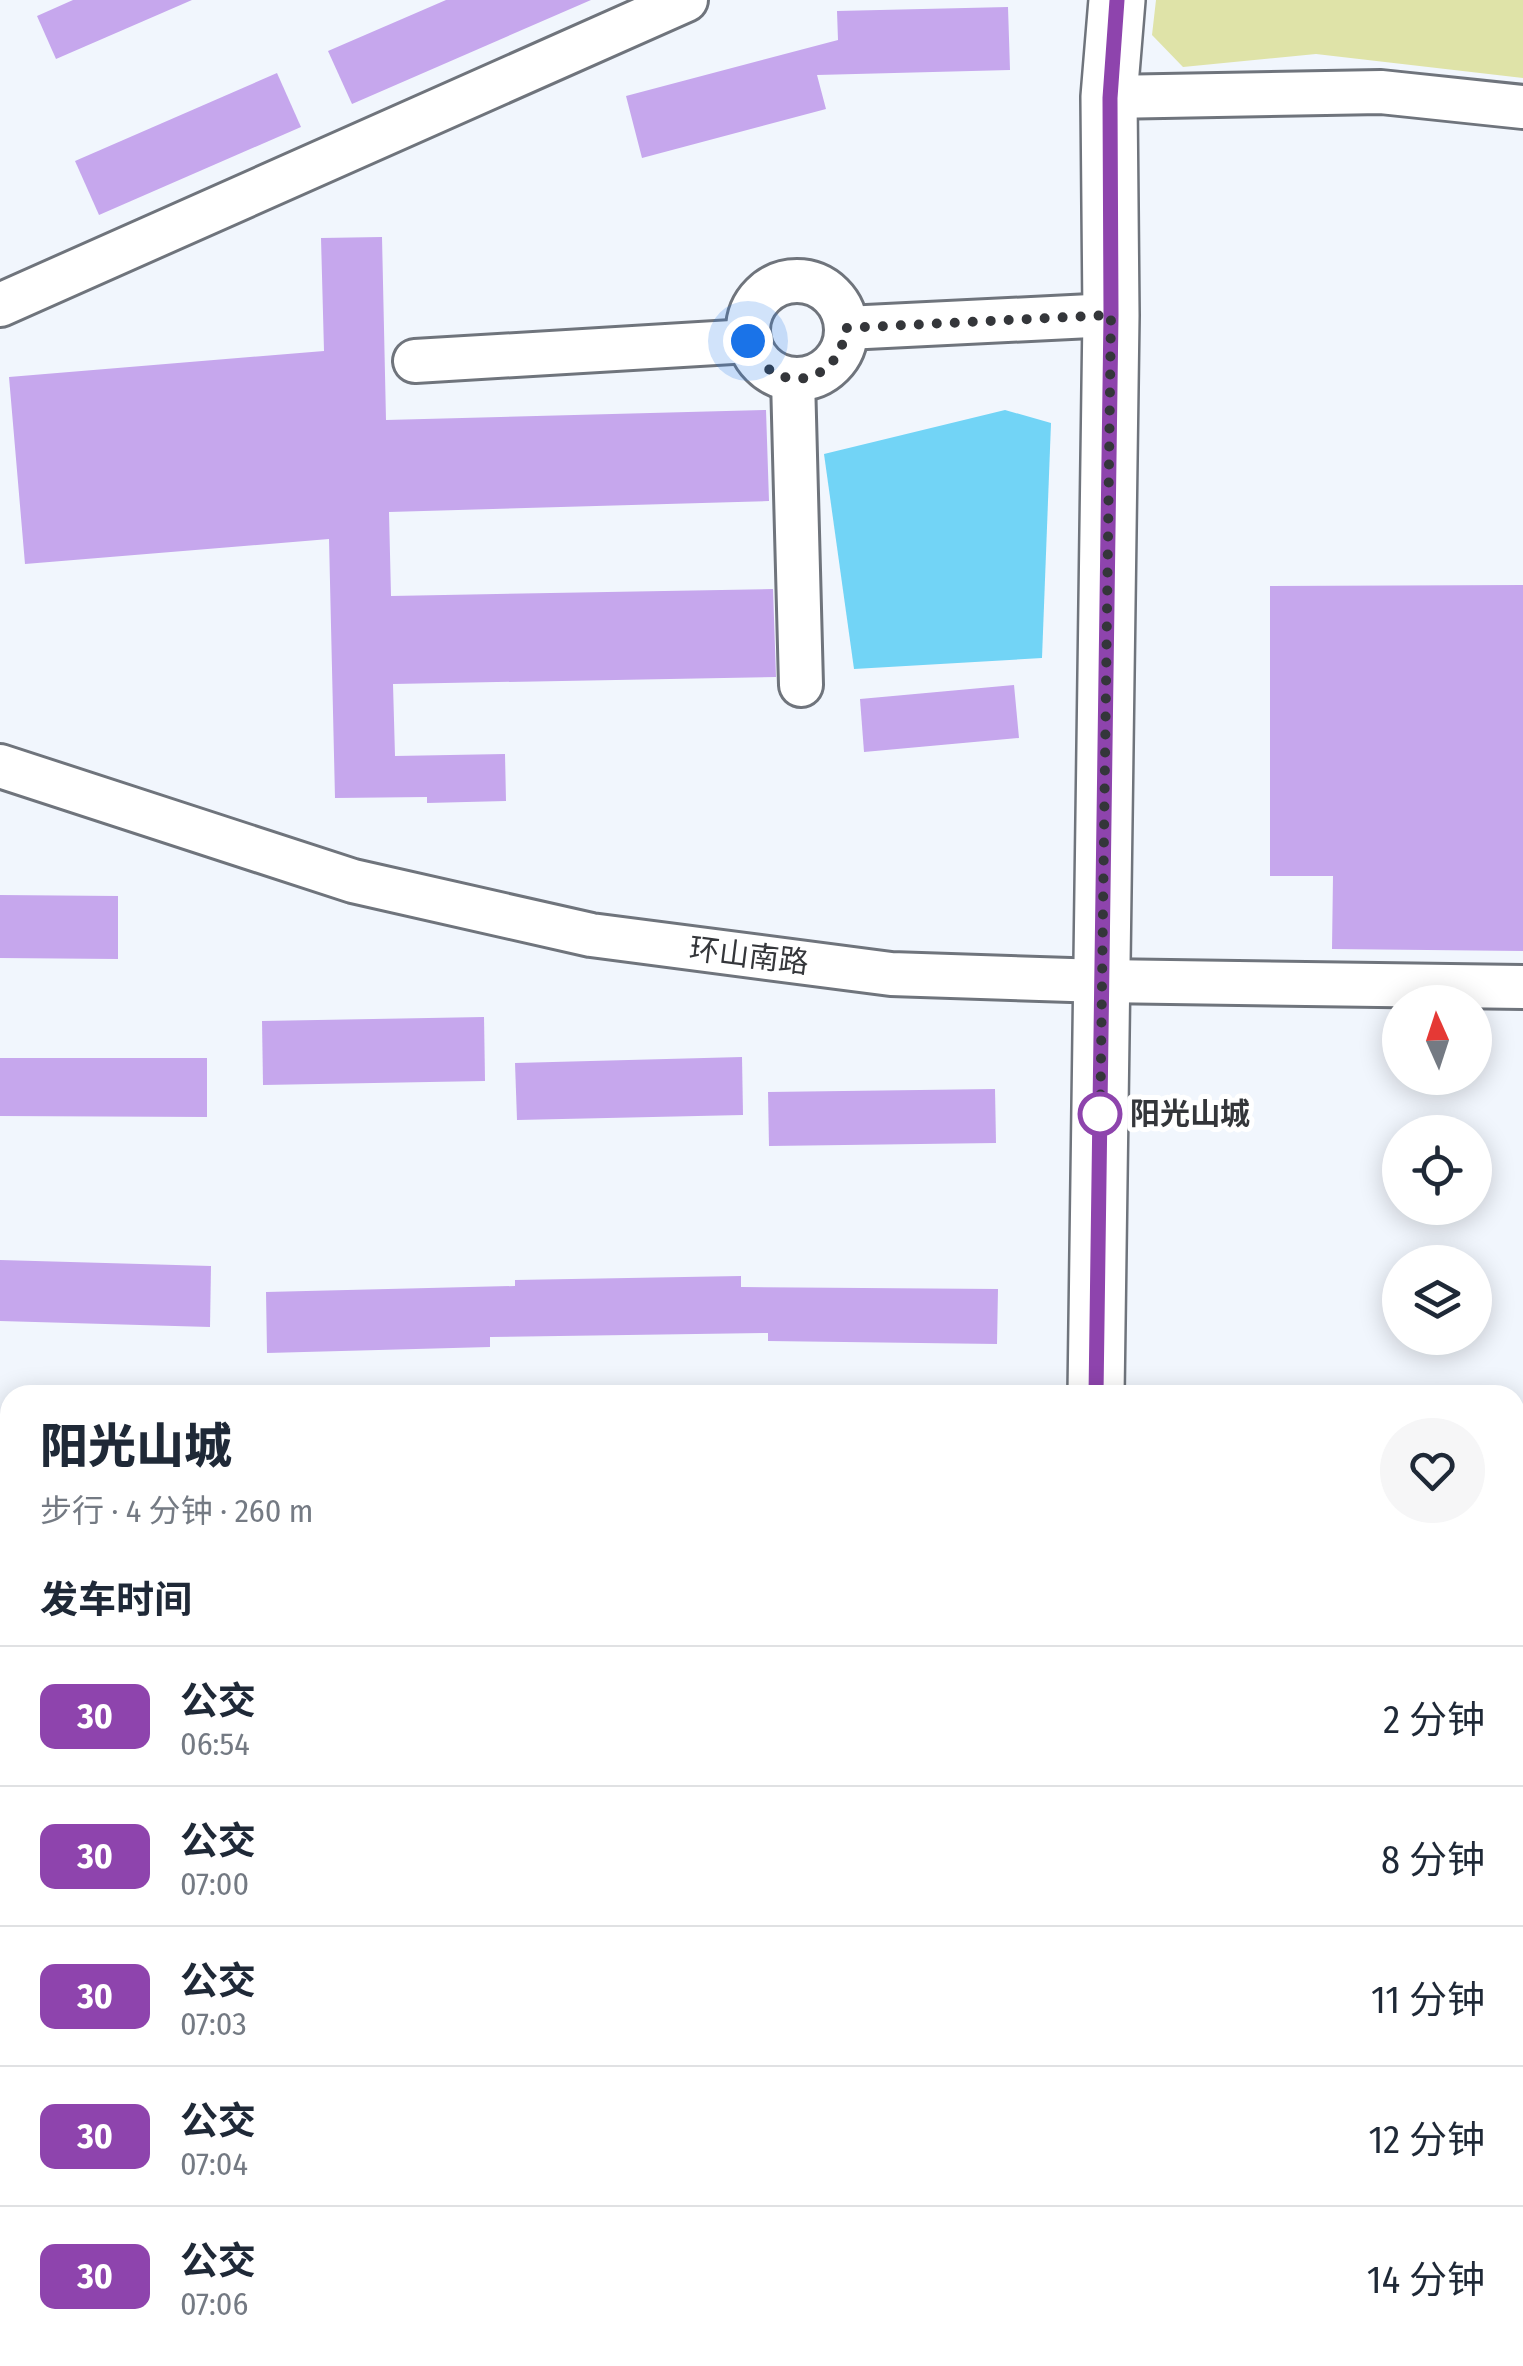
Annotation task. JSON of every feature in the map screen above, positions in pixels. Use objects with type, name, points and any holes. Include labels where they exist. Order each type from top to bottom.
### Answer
[{"type":"main road","points":[[1096,1385],[1111,315],[1110,98],[1117,0]]},
{"type":"street","points":[[0,305],[686,0]]},
{"type":"street","points":[[1110,98],[1381,92],[1523,107]]},
{"type":"street","points":[[800,281],[817,285],[832,295],[846,328],[837,359],[810,378],[778,376],[764,368],[748,341],[748,323],[754,306],[765,292],[782,283],[800,281]]},
{"type":"street","points":[[846,328],[1111,315]]},
{"type":"street","points":[[416,361],[748,341]]},
{"type":"street","points":[[793,379],[801,685]]},
{"type":"street","name":"环山南路","points":[[0,766],[353,881],[591,935],[891,974],[1102,982],[1523,987]]},
{"type":"green space","points":[[1156,0],[1523,0],[1523,78],[1316,54],[1183,67],[1152,35]]},
{"type":"water","points":[[1005,410],[1051,423],[1042,658],[854,669],[824,454]]},
{"type":"building","points":[[73,0],[192,0],[56,59],[37,16]]},
{"type":"building","points":[[446,0],[591,0],[352,104],[328,51]]},
{"type":"building","points":[[1008,7],[1010,70],[817,75],[826,109],[642,158],[626,96],[838,40],[837,11]]},
{"type":"building","points":[[277,73],[301,127],[99,215],[75,161]]},
{"type":"building","points":[[382,237],[386,420],[766,410],[769,501],[389,512],[391,596],[773,589],[776,677],[393,684],[395,756],[505,754],[506,801],[427,803],[427,797],[335,798],[329,539],[25,564],[9,377],[324,351],[321,238]]},
{"type":"building","points":[[1523,585],[1523,951],[1332,949],[1333,876],[1270,876],[1270,586]]},
{"type":"building","points":[[1014,685],[1019,738],[864,752],[860,699]]},
{"type":"building","points":[[0,895],[118,896],[118,959],[0,958]]},
{"type":"building","points":[[484,1017],[485,1081],[263,1085],[262,1021]]},
{"type":"building","points":[[742,1057],[743,1115],[517,1120],[515,1063]]},
{"type":"building","points":[[0,1058],[207,1058],[207,1117],[0,1116]]},
{"type":"building","points":[[995,1089],[996,1143],[769,1146],[768,1092]]},
{"type":"building","points":[[0,1260],[211,1266],[210,1327],[0,1321]]},
{"type":"building","points":[[741,1276],[741,1287],[998,1289],[997,1344],[768,1341],[768,1333],[490,1337],[490,1347],[267,1353],[266,1292],[515,1286],[515,1280]]},
{"type":"bus line","name":"30","points":[[1096,1385],[1111,315],[1110,98],[1117,0]]},
{"type":"place","name":"阳光山城","points":[[1100,1114]]},
{"type":"route","points":[[748,341],[764,368],[778,376],[810,378],[837,359],[846,328],[1111,315],[1100,1132],[1100,1114]]}]
